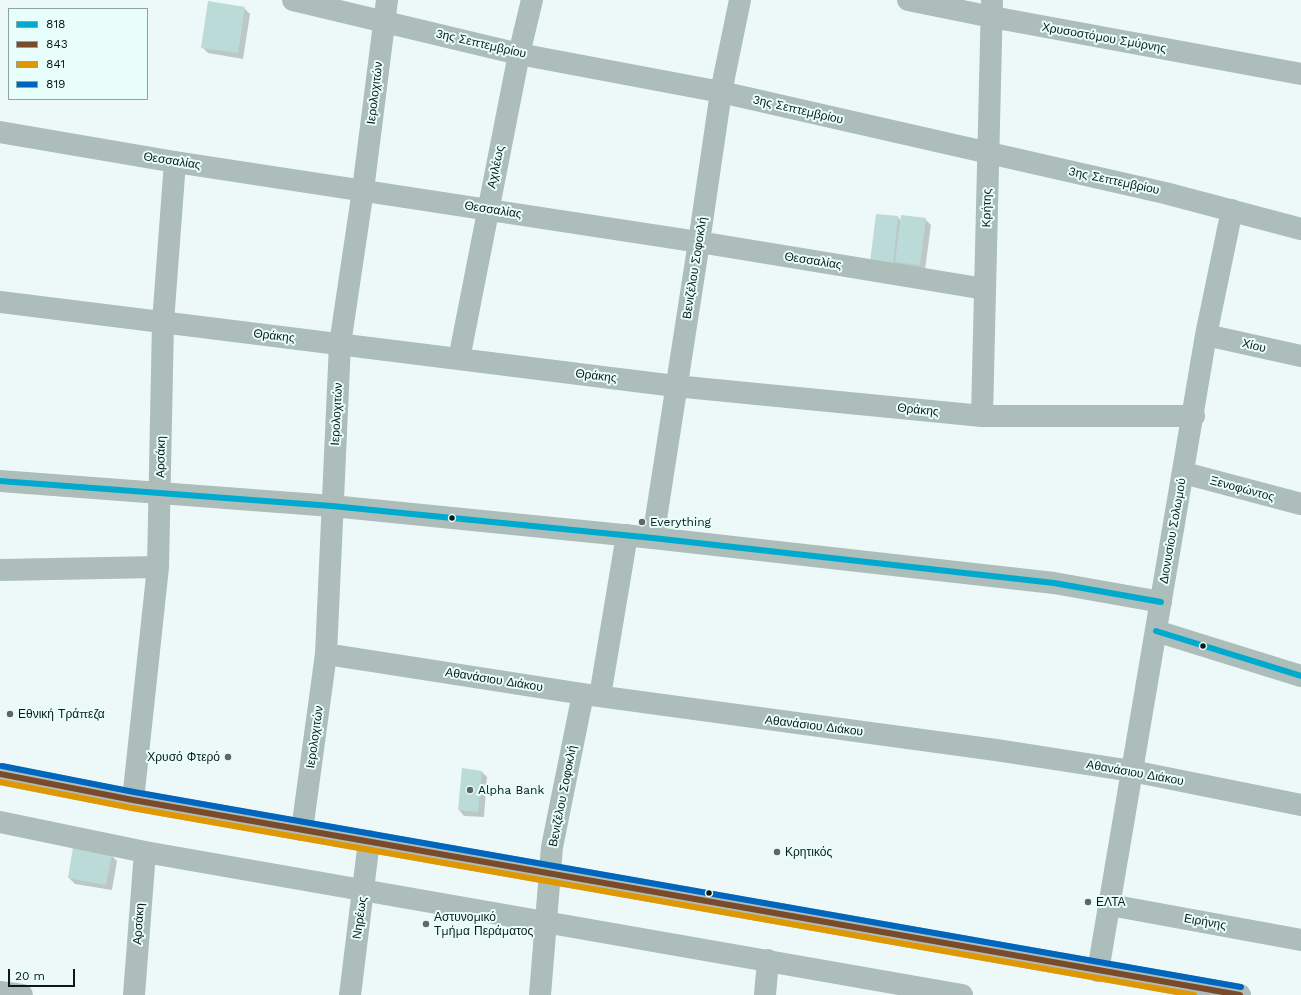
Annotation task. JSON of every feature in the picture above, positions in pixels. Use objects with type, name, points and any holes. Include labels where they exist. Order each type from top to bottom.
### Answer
[{"type":"main road","points":[[0,774],[133,800],[1240,995]]},
{"type":"street","name":"3ης Σεπτεμβρίου","points":[[293,0],[519,54],[721,92],[988,154],[1165,192],[1301,229]]},
{"type":"street","name":"Ιερολοχιτών","points":[[302,830],[326,654],[340,344],[387,0]]},
{"type":"street","name":"Αχιλέως","points":[[459,359],[487,209],[519,54],[532,0]]},
{"type":"street","name":"Βενιζέλου Σοφοκλή","points":[[653,538],[675,386],[700,242],[721,92],[740,0]]},
{"type":"street","name":"Χρυσοστόμου Σμύρνης","points":[[908,0],[992,9],[1301,74]]},
{"type":"street","name":"Κρήτης","points":[[982,416],[992,9]]},
{"type":"street","name":"Θεσσαλίας","points":[[0,132],[175,162],[700,242],[985,289]]},
{"type":"street","name":"Αρσάκη","points":[[133,800],[158,566],[163,322],[175,162]]},
{"type":"street","name":"Διονυσίου Σολωμού","points":[[1098,971],[1194,416],[1206,335],[1232,210]]},
{"type":"street","name":"Θράκης","points":[[0,302],[675,386],[982,416],[1194,416]]},
{"type":"street","name":"Χίου","points":[[1206,335],[1301,356]]},
{"type":"street","name":"Ξενοφώντος","points":[[1184,473],[1301,504]]},
{"type":"street","points":[[0,481],[332,506],[627,535],[1054,583],[1161,602]]},
{"type":"street","name":"Βενιζέλου Σοφοκλή","points":[[540,995],[552,847],[592,695],[627,535]]},
{"type":"street","points":[[0,570],[158,566]]},
{"type":"street","points":[[1156,631],[1301,676]]},
{"type":"street","name":"Αθανάσιου Διάκου","points":[[326,654],[592,695],[974,747],[1132,771],[1301,805]]},
{"type":"street","points":[[0,822],[145,852],[364,889],[547,923],[768,960],[962,995]]},
{"type":"street","name":"Νηρέως","points":[[350,995],[369,841]]},
{"type":"street","name":"Αρσάκη","points":[[134,995],[145,852]]},
{"type":"street","name":"Ειρήνης","points":[[1110,905],[1301,940]]},
{"type":"street","points":[[764,995],[768,960]]},
{"type":"street","points":[[0,992],[22,995]]},
{"type":"building","points":[[208,1],[245,7],[238,53],[201,48]]},
{"type":"building","points":[[876,214],[898,216],[893,265],[870,262]]},
{"type":"building","points":[[901,215],[926,218],[920,265],[895,262]]},
{"type":"building","name":"Alpha Bank","points":[[462,768],[482,771],[478,812],[458,810]]},
{"type":"building","points":[[73,847],[112,854],[106,885],[68,878]]},
{"type":"transit line","name":"818","points":[[0,481],[332,506],[653,538],[1054,583],[1161,602]]},
{"type":"transit line","name":"818","points":[[1156,631],[1301,676]]},
{"type":"transit line","name":"819","points":[[2,766],[134,792],[1241,987]]},
{"type":"transit line","name":"843","points":[[0,774],[133,800],[1240,995]]},
{"type":"transit line","name":"841","points":[[0,782],[132,808],[1194,995]]},
{"type":"place","name":"Everything","points":[[642,522]]},
{"type":"place","name":"Εθνική Τράπεζα","points":[[10,714]]},
{"type":"place","name":"Χρυσό Φτερό","points":[[228,757]]},
{"type":"place","name":"Alpha Bank","points":[[470,790]]},
{"type":"place","name":"Κρητικός","points":[[777,852]]},
{"type":"place","name":"ΕΛΤΑ","points":[[1088,902]]},
{"type":"place","name":"Αστυνομικό Τμήμα Περάματος","points":[[426,924]]}]
